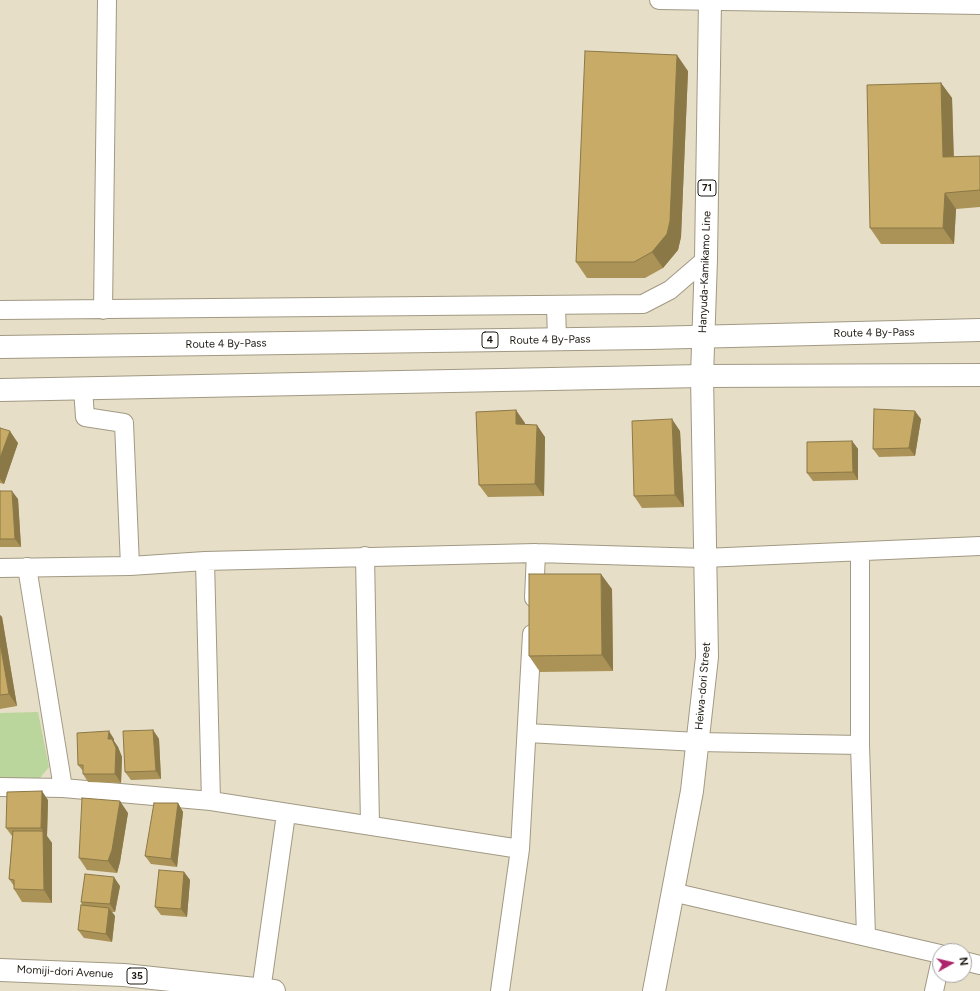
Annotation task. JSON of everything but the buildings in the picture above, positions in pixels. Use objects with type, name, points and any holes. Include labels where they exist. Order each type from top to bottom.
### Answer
[{"type":"main road","name":"Hanyuda-Kamikamo Line","points":[[702,376],[706,259],[710,1]]},
{"type":"main road","name":"Route 4 By-Pass","points":[[0,347],[557,340],[980,330]]},
{"type":"main road","points":[[0,390],[702,376],[980,375]]},
{"type":"main road","name":"Heiwa-dori Street","points":[[654,991],[692,791],[707,656],[704,558],[702,376]]},
{"type":"main road","name":"Momiji-dori Avenue","points":[[0,970],[124,975],[266,990]]},
{"type":"street","points":[[102,310],[107,0]]},
{"type":"street","points":[[659,0],[980,5]]},
{"type":"street","points":[[0,310],[643,304],[670,290],[706,259]]},
{"type":"street","points":[[556,305],[557,340]]},
{"type":"street","points":[[83,388],[85,417],[124,423],[130,566]]},
{"type":"street","points":[[0,568],[130,566],[205,561],[365,556],[536,553],[704,558],[980,546]]},
{"type":"street","points":[[860,552],[860,745],[866,936]]},
{"type":"street","points":[[500,991],[520,849],[536,553]]},
{"type":"street","points":[[365,556],[370,826]]},
{"type":"street","points":[[205,561],[211,801]]},
{"type":"street","points":[[27,567],[63,788]]},
{"type":"street","points":[[526,733],[698,742],[860,745]]},
{"type":"street","points":[[0,787],[63,788],[211,801],[286,814],[520,849]]},
{"type":"street","points":[[266,990],[286,814]]},
{"type":"street","points":[[672,892],[932,952]]},
{"type":"green space","points":[[38,712],[49,767],[40,778],[0,778],[0,713]]}]
